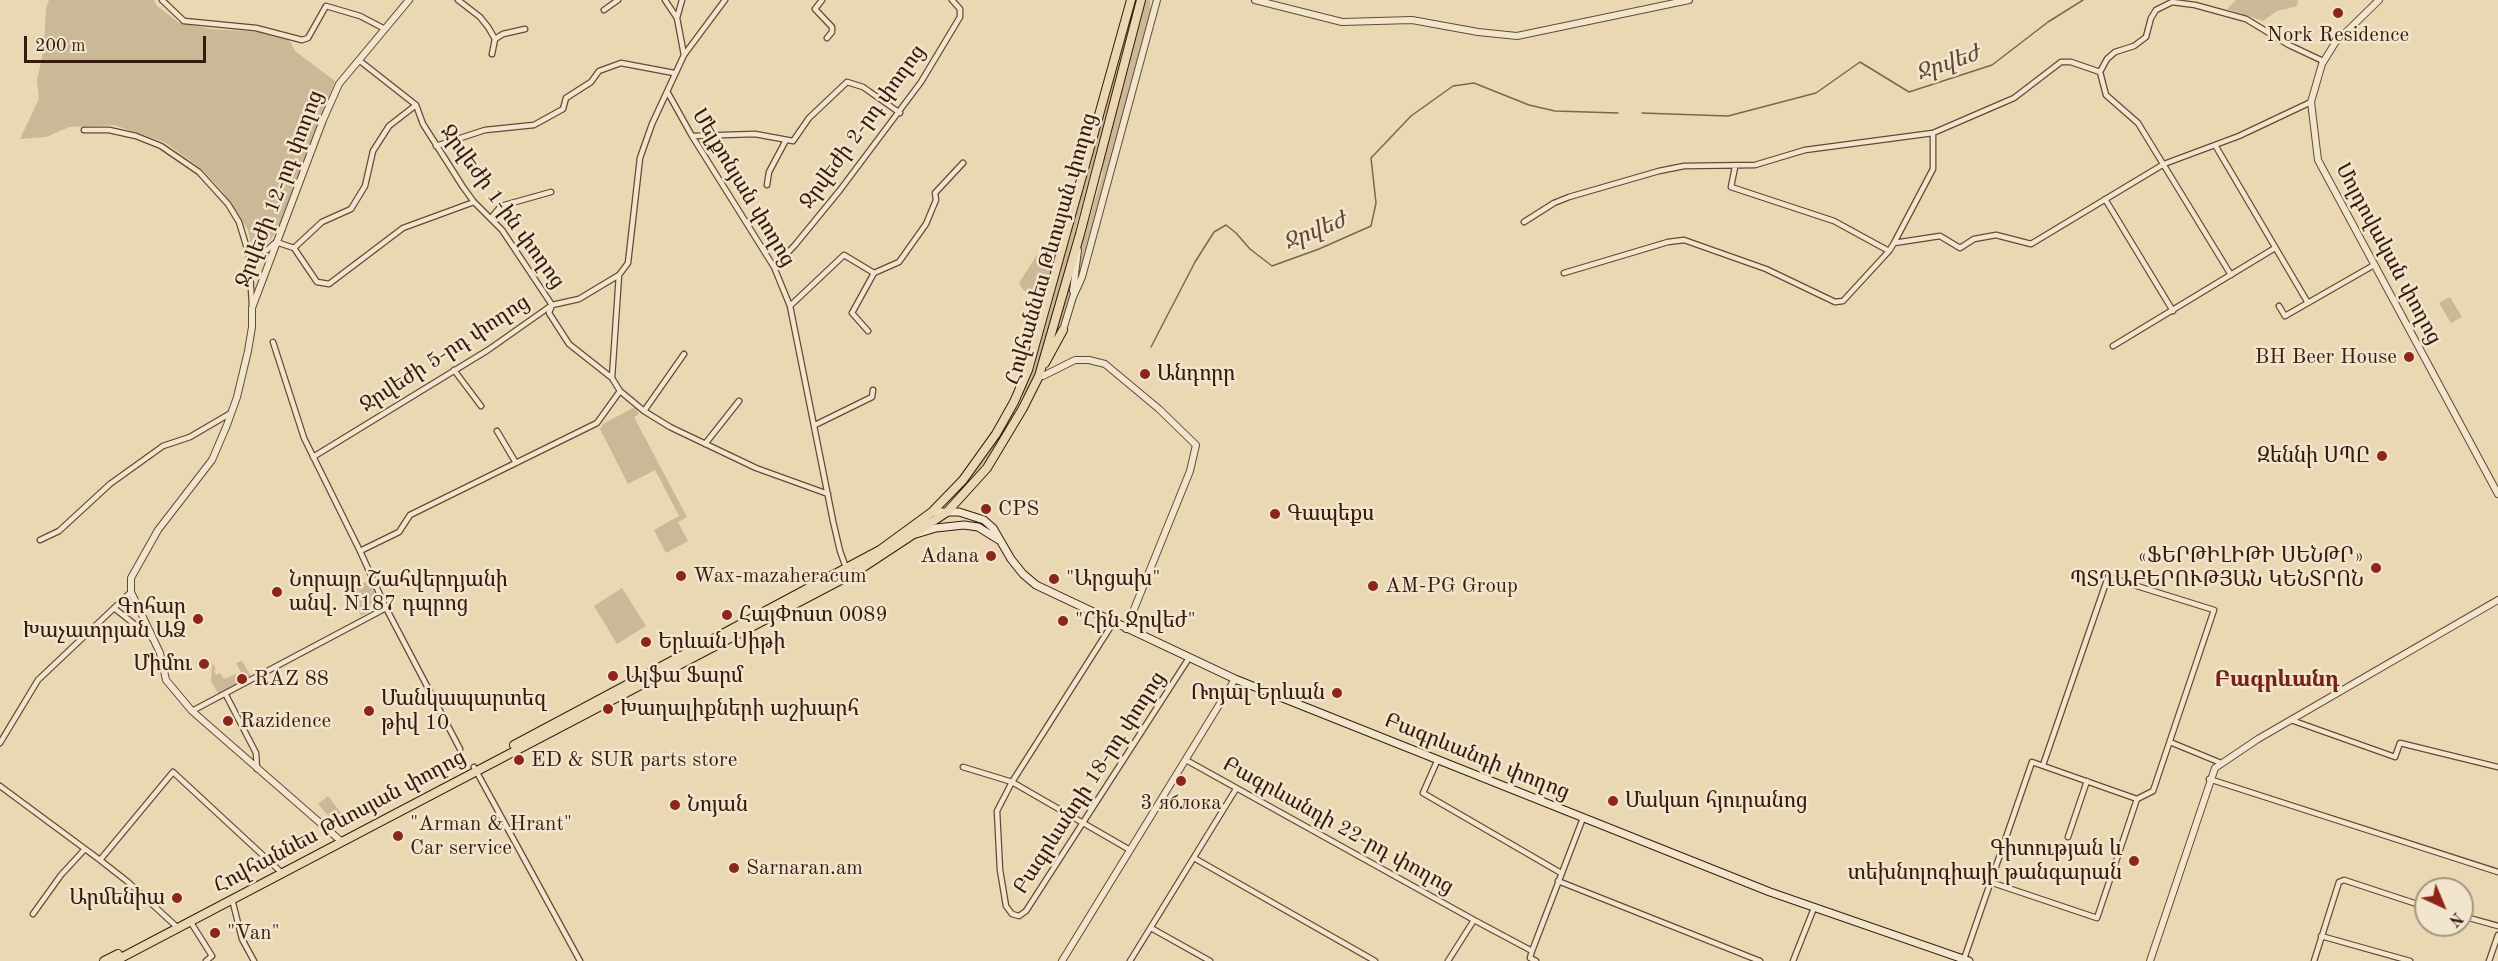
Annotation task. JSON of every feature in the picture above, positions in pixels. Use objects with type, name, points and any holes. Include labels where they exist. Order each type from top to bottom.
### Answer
[{"type":"main road","name":"Հովհաննես Թևոսյան փողոց","points":[[847,573],[932,512],[963,480],[980,458],[1014,402],[1028,370],[1131,0]]},
{"type":"main road","name":"Հովհաննես Թևոսյան փողոց","points":[[104,961],[176,926],[847,573],[916,534],[947,512],[987,468],[1023,408],[1039,374],[1080,234],[1141,0]]},
{"type":"main road","points":[[1039,374],[1063,330]]},
{"type":"main road","points":[[1014,402],[1023,408]]},
{"type":"main road","name":"Բագրևանդի փողոց","points":[[932,512],[959,512],[984,520],[993,528],[999,541],[1023,574],[1036,585],[1126,630],[1234,679],[1814,908],[1967,960]]},
{"type":"main road","points":[[916,534],[920,522]]},
{"type":"main road","name":"Բագրևանդի փողոց","points":[[916,534],[936,528],[964,525],[978,527],[999,541]]},
{"type":"main road","name":"Հովհաննես Թևոսյան փողոց","points":[[115,961],[281,871]]},
{"type":"street","points":[[162,0],[184,21],[256,28],[302,40],[308,38],[327,3],[385,29]]},
{"type":"street","name":"Ջրվեժի 12-րդ փողոց","points":[[131,592],[131,578],[158,530],[212,460],[231,413],[248,351],[252,308],[323,120],[339,84],[409,0]]},
{"type":"street","points":[[458,0],[480,17],[495,39],[492,54]]},
{"type":"street","points":[[604,10],[618,0]]},
{"type":"street","points":[[665,0],[677,18],[684,55]]},
{"type":"street","points":[[677,18],[681,0]]},
{"type":"street","name":"Մելքոնյան փողոց","points":[[725,0],[684,55],[674,73],[668,93],[692,136],[774,267],[790,306],[840,551],[847,573]]},
{"type":"street","points":[[822,0],[815,9],[832,27],[832,32],[827,38]]},
{"type":"street","name":"Ջրվեժի 2-րդ փողոց","points":[[774,267],[795,245],[900,113],[921,82],[960,17],[960,9],[952,0]]},
{"type":"street","points":[[1063,330],[1082,277],[1157,0]]},
{"type":"street","points":[[1255,0],[1342,22],[1412,20],[1478,32],[1517,36],[1689,0]]},
{"type":"street","name":"Մոլդովական փողոց","points":[[2379,0],[2335,43],[2323,61],[2311,102],[2318,160],[2498,494]]},
{"type":"street","points":[[2231,275],[2138,123],[2106,95],[2100,72],[2107,59],[2115,52],[2133,46],[2146,37],[2151,18],[2156,10],[2172,2],[2195,5],[2246,19],[2289,45],[2323,61]]},
{"type":"street","points":[[495,39],[503,34],[525,29]]},
{"type":"street","name":"Ջրվեժի 1-ին փողոց","points":[[360,61],[416,105],[423,124],[436,146],[474,202],[502,230],[552,304],[549,313],[569,344],[612,378],[620,390],[644,411],[705,444],[794,483],[828,494]]},
{"type":"street","points":[[1524,222],[1554,203],[1569,197],[1659,171],[1684,166],[1755,165],[1805,150],[1933,133],[2014,98],[2061,62],[2072,62],[2100,72]]},
{"type":"street","points":[[436,146],[485,130],[534,125],[563,109],[566,98],[591,82],[599,71],[621,63],[674,73]]},
{"type":"street","points":[[692,136],[755,134],[793,141],[809,118],[847,82],[863,87],[900,113]]},
{"type":"street","points":[[612,378],[619,276],[628,263],[640,158],[652,124],[668,93]]},
{"type":"street","points":[[1894,243],[1940,236],[1960,248],[1974,239],[1996,235],[2031,244],[2164,164],[2215,145],[2311,102]]},
{"type":"street","points":[[294,248],[322,222],[351,209],[365,186],[373,151],[389,126],[416,105]]},
{"type":"street","points":[[84,130],[109,130],[136,136],[161,146],[199,172],[228,204],[239,222],[249,255],[252,308]]},
{"type":"street","points":[[1564,273],[1668,242],[1684,240],[1766,269],[1835,302],[1843,301],[1894,243],[1933,169],[1933,133]]},
{"type":"street","points":[[767,185],[769,172],[786,140]]},
{"type":"street","points":[[2215,145],[2308,303]]},
{"type":"street","points":[[868,331],[852,313],[874,273],[900,262],[926,224],[936,200],[935,193],[963,163]]},
{"type":"street","points":[[1735,166],[1731,187],[1834,221],[1889,251]]},
{"type":"street","points":[[491,218],[501,206],[551,192]]},
{"type":"street","points":[[2105,199],[2173,310]]},
{"type":"street","points":[[249,255],[267,250],[276,242],[294,248],[317,282],[329,284],[403,228],[474,202]]},
{"type":"street","points":[[1073,297],[1080,234]]},
{"type":"street","points":[[2113,346],[2275,248]]},
{"type":"street","points":[[790,306],[844,255],[874,273]]},
{"type":"street","points":[[2279,306],[2284,316],[2374,265]]},
{"type":"street","name":"Ջրվեժի 5-րդ փողոց","points":[[313,457],[454,370],[552,304],[579,299],[619,276]]},
{"type":"street","points":[[273,342],[285,386],[304,438],[386,608],[460,749]]},
{"type":"street","points":[[644,411],[684,354]]},
{"type":"street","points":[[1039,374],[1043,376],[1076,360],[1105,364],[1159,409],[1196,445],[1191,471],[1126,630]]},
{"type":"street","points":[[454,370],[481,405]]},
{"type":"street","points":[[360,551],[399,532],[410,515],[597,423],[620,390]]},
{"type":"street","points":[[815,425],[872,397],[873,390]]},
{"type":"street","points":[[705,444],[739,401]]},
{"type":"street","points":[[40,540],[58,531],[110,484],[163,446],[190,436],[231,413]]},
{"type":"street","points":[[497,431],[516,463]]},
{"type":"street","points":[[1990,882],[2097,918],[2137,799],[2152,791],[2214,610],[2108,577],[2043,765]]},
{"type":"street","points":[[0,743],[38,680],[131,592],[160,653],[166,680],[192,711],[340,840]]},
{"type":"street","points":[[2150,961],[2209,779],[2215,768],[2291,720],[2498,600]]},
{"type":"street","points":[[114,608],[154,640]]},
{"type":"street","points":[[192,711],[226,695],[386,608]]},
{"type":"street","points":[[1012,782],[1113,623]]},
{"type":"street","name":"Բագրևանդի 18-րդ փողոց","points":[[1012,782],[997,811],[1000,870],[1005,906],[1012,914],[1019,916],[1026,911],[1085,823],[1189,658]]},
{"type":"street","points":[[1062,961],[1234,679]]},
{"type":"street","points":[[226,695],[256,753],[257,770]]},
{"type":"street","points":[[2291,720],[2395,757],[2400,743],[2498,767]]},
{"type":"street","points":[[2170,742],[2221,763]]},
{"type":"street","points":[[1438,759],[1423,793],[1561,873]]},
{"type":"street","name":"Բագրևանդի 22-րդ փողոց","points":[[1186,760],[1532,951]]},
{"type":"street","points":[[1967,960],[1990,882],[2032,762],[2137,799]]},
{"type":"street","points":[[963,767],[1012,782],[1130,850]]},
{"type":"street","points":[[475,769],[580,961]]},
{"type":"street","points":[[99,860],[173,772],[281,871]]},
{"type":"street","points":[[2209,779],[2498,872]]},
{"type":"street","points":[[2068,837],[2087,781]]},
{"type":"street","points":[[0,786],[128,882],[176,926]]},
{"type":"street","points":[[1130,961],[1236,789]]},
{"type":"street","points":[[1536,961],[1530,958],[1532,951],[1583,818]]},
{"type":"street","points":[[33,914],[61,875],[85,849]]},
{"type":"street","points":[[1194,858],[1376,961]]},
{"type":"street","points":[[2314,961],[2339,882],[2344,880],[2414,903]]},
{"type":"street","points":[[1558,881],[1760,961]]},
{"type":"street","points":[[232,899],[242,939],[254,961]]},
{"type":"street","points":[[1793,961],[1814,908]]},
{"type":"street","points":[[2474,919],[2498,926]]},
{"type":"street","points":[[1448,961],[1474,920]]},
{"type":"street","points":[[190,921],[212,956],[206,961]]},
{"type":"street","points":[[1151,928],[1210,961]]},
{"type":"street","points":[[2489,961],[2498,935]]},
{"type":"street","points":[[2321,936],[2410,961]]},
{"type":"shaded area","points":[[49,0],[154,0],[157,6],[178,22],[211,29],[261,32],[290,41],[295,51],[335,81],[278,230],[269,241],[253,251],[248,230],[222,191],[202,169],[164,142],[114,125],[69,127],[46,137],[20,139],[39,99],[37,80],[44,48],[46,8]]},
{"type":"shaded area","points":[[1134,0],[1137,0],[1047,335],[1034,376],[1024,397],[1022,395],[1040,346]]},
{"type":"shaded area","points":[[1145,0],[1150,0],[1150,17],[1078,281],[1081,248],[1102,176],[1104,154]]},
{"type":"shaded area","points":[[2236,0],[2298,0],[2297,6],[2277,11],[2263,21],[2227,9]]},
{"type":"shaded area","points":[[1037,255],[1056,259],[1046,295],[1037,292],[1036,295],[1023,290],[1019,283]]},
{"type":"shaded area","points":[[1074,262],[1071,291],[1059,335],[1049,352]]},
{"type":"shaded area","points":[[2450,297],[2462,317],[2451,323],[2439,303]]},
{"type":"shaded area","points":[[635,407],[639,414],[634,417],[687,517],[678,522],[688,541],[666,553],[654,530],[679,516],[655,470],[628,484],[600,429],[603,424]]},
{"type":"shaded area","points":[[1013,412],[1016,414],[967,486],[965,484],[990,451]]},
{"type":"shaded area","points":[[370,580],[380,606],[361,616],[354,600],[357,592],[355,587]]},
{"type":"shaded area","points":[[622,588],[646,626],[617,644],[594,606]]},
{"type":"shaded area","points":[[242,661],[253,680],[220,697],[211,681],[212,665],[216,669],[214,670],[216,675],[220,673],[224,679],[241,672],[236,663]]},
{"type":"shaded area","points":[[328,796],[341,813],[332,820],[318,804]]},
{"type":"waterway","name":"Ջրվեժ","points":[[1642,113],[1728,116],[1816,93],[1860,62],[1909,92],[1992,65],[2048,22],[2083,0]]},
{"type":"waterway","name":"Ջրվեժ","points":[[1151,347],[1195,262],[1214,232],[1226,225],[1250,249],[1272,266],[1319,249],[1371,226],[1376,203],[1371,158],[1411,116],[1453,86],[1474,83],[1529,105],[1555,111],[1618,113]]},
{"type":"place","name":"Nork Residence","points":[[2338,13]]},
{"type":"place","name":"BH Beer House","points":[[2409,357]]},
{"type":"place","name":"Անդորր","points":[[1145,374]]},
{"type":"place","name":"Զեննի ՍՊԸ","points":[[2382,456]]},
{"type":"place","name":"CPS","points":[[986,509]]},
{"type":"place","name":"Գապեքս","points":[[1275,514]]},
{"type":"place","name":"Adana","points":[[991,556]]},
{"type":"place","name":"«ՖԵՐԹԻԼԻԹԻ ՍԵՆԹՐ» ՊՏՂԱԲԵՐՈՒԹՅԱՆ ԿԵՆՏՐՈՆ","points":[[2376,568]]},
{"type":"place","name":"Wax-mazaheracum","points":[[681,576]]},
{"type":"place","name":"\"Արցախ\"","points":[[1054,579]]},
{"type":"place","name":"AM-PG Group","points":[[1373,586]]},
{"type":"place","name":"Նորայր Շահվերդյանի անվ. N187 դպրոց","points":[[277,592]]},
{"type":"place","name":"ՀայՓոստ 0089","points":[[727,615]]},
{"type":"place","name":"Գոհար Խաչատրյան ԱՁ","points":[[198,619]]},
{"type":"place","name":"\"Հին Ջրվեժ\"","points":[[1063,621]]},
{"type":"place","name":"Երևան Սիթի","points":[[646,642]]},
{"type":"place","name":"Միմու","points":[[204,664]]},
{"type":"place","name":"Ալֆա Ֆարմ","points":[[613,676]]},
{"type":"place","name":"RAZ 88","points":[[242,679]]},
{"type":"place","name":"Ռոյալ Երևան","points":[[1337,693]]},
{"type":"place","name":"Խաղալիքների աշխարհ","points":[[608,709]]},
{"type":"place","name":"Մանկապարտեզ թիվ 10","points":[[369,711]]},
{"type":"place","name":"Razidence","points":[[228,721]]},
{"type":"place","name":"ED & SUR parts store","points":[[519,760]]},
{"type":"place","name":"3 яблока","points":[[1181,781]]},
{"type":"place","name":"Մակաո հյուրանոց","points":[[1613,801]]},
{"type":"place","name":"Նոյան","points":[[675,805]]},
{"type":"place","name":"\"Arman & Hrant\" Car service","points":[[398,836]]},
{"type":"place","name":"Գիտության և տեխնոլոգիայի թանգարան","points":[[2134,861]]},
{"type":"place","name":"Sarnaran.am","points":[[734,868]]},
{"type":"place","name":"Արմենիա","points":[[177,898]]},
{"type":"place","name":"\"Van\"","points":[[215,933]]},
{"type":"district","name":"Բագրևանդ","points":[[2277,680]]}]
